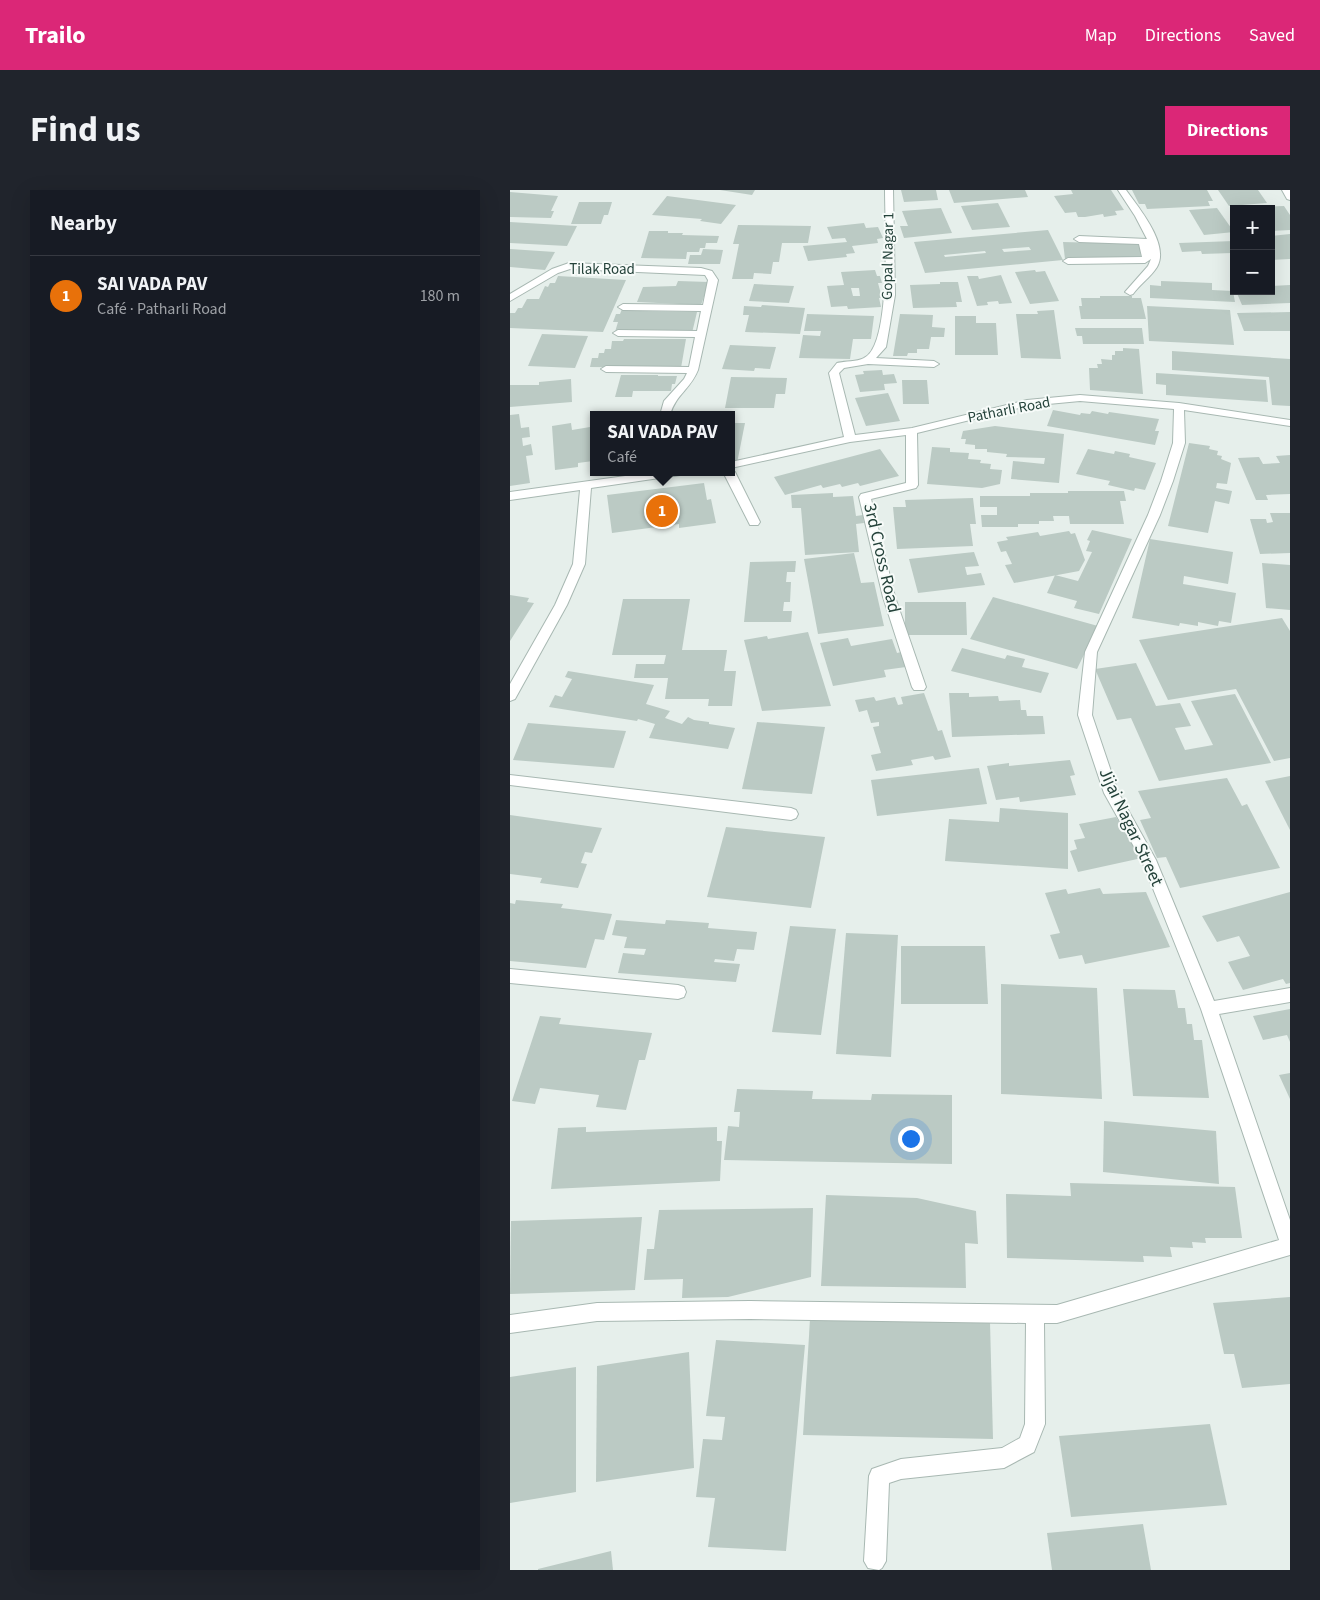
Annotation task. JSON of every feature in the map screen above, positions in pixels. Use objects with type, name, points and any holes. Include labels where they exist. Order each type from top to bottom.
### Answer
[{"type":"street","name":"Gopal Nagar 1","points":[[868,360],[881,347],[890,295],[889,190]]},
{"type":"street","points":[[1122,190],[1154,242],[1156,254],[1153,266],[1136,282],[1130,292]]},
{"type":"street","points":[[1286,190],[1290,196]]},
{"type":"street","points":[[1079,239],[1154,242]]},
{"type":"street","points":[[1068,261],[1145,260],[1147,257],[1143,242]]},
{"type":"street","name":"Tilak Road","points":[[510,298],[555,271],[569,266],[701,271],[708,273],[713,280],[706,308]]},
{"type":"street","points":[[623,307],[706,308],[693,370],[689,380],[669,401],[666,411]]},
{"type":"street","points":[[623,335],[700,336]]},
{"type":"street","points":[[850,440],[834,373],[841,365],[868,360],[934,364]]},
{"type":"street","points":[[606,369],[693,370]]},
{"type":"street","name":"Patharli Road","points":[[735,463],[850,440],[912,431],[1027,403],[1080,398],[1179,406],[1290,422]]},
{"type":"street","name":"Jijai Nagar Street","points":[[1179,406],[1179,443],[1167,481],[1154,515],[1091,652],[1084,715],[1111,793],[1148,860],[1210,1008],[1237,1095],[1290,1246]]},
{"type":"street","name":"3rd Cross Road","points":[[912,431],[912,485],[865,497],[889,597],[919,687]]},
{"type":"street","points":[[510,496],[650,476]]},
{"type":"street","points":[[730,476],[754,522]]},
{"type":"street","points":[[510,696],[560,605],[579,564],[586,485]]},
{"type":"street","points":[[510,780],[791,814]]},
{"type":"street","points":[[510,976],[678,992]]},
{"type":"street","points":[[1210,1008],[1290,995]]},
{"type":"street","points":[[510,1324],[596,1312],[750,1310],[1057,1314],[1290,1246]]},
{"type":"street","points":[[875,1561],[878,1476],[901,1469],[1004,1458],[1027,1445],[1035,1424],[1035,1314]]},
{"type":"building","points":[[720,190],[755,190],[752,195]]},
{"type":"building","points":[[901,190],[936,190],[938,200],[904,202]]},
{"type":"building","points":[[949,190],[1025,190],[1028,197],[954,203]]},
{"type":"building","points":[[1071,190],[1111,190],[1124,210],[1115,211],[1117,215],[1104,217],[1103,214],[1078,217],[1076,212],[1065,213],[1054,196],[1073,194]]},
{"type":"building","points":[[1132,190],[1207,190],[1213,201],[1208,201],[1210,206],[1147,209],[1145,204],[1139,204]]},
{"type":"building","points":[[1218,190],[1258,190],[1267,203],[1230,205]]},
{"type":"building","points":[[510,192],[558,196],[551,211],[554,211],[551,218],[510,217]]},
{"type":"building","points":[[667,196],[736,205],[721,224],[700,221],[702,219],[652,215]]},
{"type":"building","points":[[579,202],[612,202],[608,215],[604,215],[601,224],[571,224]]},
{"type":"building","points":[[998,203],[1010,227],[972,230],[961,206]]},
{"type":"building","points":[[1275,206],[1284,206],[1290,215],[1290,230],[1275,231]]},
{"type":"building","points":[[941,208],[952,233],[904,238],[900,226],[908,226],[902,211]]},
{"type":"building","points":[[1217,208],[1230,226],[1230,232],[1204,235],[1189,210]]},
{"type":"building","points":[[510,222],[577,226],[567,246],[510,243]]},
{"type":"building","points":[[864,223],[866,228],[878,227],[883,238],[877,239],[878,243],[852,246],[855,253],[846,254],[847,257],[808,261],[803,246],[847,242],[845,238],[832,239],[827,227]]},
{"type":"building","points":[[738,225],[811,226],[808,243],[782,243],[779,262],[773,262],[771,274],[754,273],[753,279],[732,279],[739,244],[733,244]]},
{"type":"building","points":[[1048,230],[1063,260],[925,273],[914,242]],"holes":[[[1029,247],[1031,250],[1004,252],[1002,249]],[[985,251],[986,253],[945,257],[944,255]]]},
{"type":"building","points":[[649,231],[668,231],[668,233],[683,233],[682,235],[719,236],[717,243],[706,243],[705,248],[700,248],[699,252],[687,252],[686,259],[641,258]]},
{"type":"building","points":[[1290,234],[1290,259],[1275,260],[1275,236]]},
{"type":"building","points":[[1230,241],[1230,253],[1202,254],[1201,251],[1182,252],[1179,243]]},
{"type":"building","points":[[1063,242],[1140,244],[1141,258],[1120,260],[1065,259]]},
{"type":"building","points":[[510,249],[555,252],[545,270],[510,267]]},
{"type":"building","points":[[703,249],[723,250],[720,264],[688,264],[690,255],[701,255]]},
{"type":"building","points":[[875,270],[877,276],[880,276],[882,283],[878,283],[882,298],[879,298],[881,307],[848,309],[847,306],[831,307],[827,286],[844,285],[841,272]],"holes":[[[851,288],[859,288],[860,296],[853,296]]]},
{"type":"building","points":[[1035,270],[1036,272],[1045,271],[1059,301],[1030,304],[1015,272]]},
{"type":"building","points":[[1001,275],[1012,303],[999,304],[998,301],[987,302],[988,305],[977,306],[967,276],[978,276],[979,279]]},
{"type":"building","points":[[558,276],[626,280],[603,332],[510,328],[510,313],[515,313],[518,308],[522,308],[527,299],[539,299],[545,286],[548,287],[550,283],[555,283]]},
{"type":"building","points":[[678,281],[709,282],[701,305],[637,302],[643,287],[676,286]]},
{"type":"building","points":[[1161,281],[1212,283],[1212,290],[1230,291],[1230,295],[1234,295],[1235,302],[1150,298],[1150,285],[1161,286]]},
{"type":"building","points":[[940,282],[958,282],[962,302],[956,302],[957,307],[913,308],[910,285],[940,284]]},
{"type":"building","points":[[754,284],[794,286],[789,303],[749,301]]},
{"type":"building","points":[[1290,285],[1290,303],[1242,305],[1238,295],[1275,295],[1275,286]]},
{"type":"building","points":[[1100,296],[1132,296],[1132,298],[1141,298],[1146,319],[1081,319],[1079,306],[1082,306],[1081,298],[1100,298]]},
{"type":"building","points":[[762,305],[805,308],[800,334],[745,332],[749,315],[743,315],[744,306],[761,307]]},
{"type":"building","points":[[1147,306],[1230,310],[1234,345],[1149,341]]},
{"type":"building","points":[[622,309],[697,312],[692,333],[615,332],[618,322],[613,322],[616,314],[620,314]]},
{"type":"building","points":[[1054,310],[1061,359],[1021,358],[1016,314],[1038,314],[1037,311]]},
{"type":"building","points":[[1290,312],[1290,331],[1244,331],[1237,313]]},
{"type":"building","points":[[807,314],[874,316],[871,339],[853,339],[850,359],[799,358],[803,335],[820,336],[821,331],[804,331]]},
{"type":"building","points":[[900,314],[933,315],[932,327],[945,328],[944,337],[931,337],[929,349],[917,349],[917,353],[908,353],[907,356],[893,356]]},
{"type":"building","points":[[955,316],[976,316],[976,323],[996,323],[998,355],[955,355]]},
{"type":"building","points":[[1075,328],[1142,328],[1144,344],[1083,344],[1082,336],[1077,336]]},
{"type":"building","points":[[542,334],[588,336],[575,368],[528,366]]},
{"type":"building","points":[[624,339],[686,339],[681,368],[590,367],[592,358],[598,358],[599,353],[604,353],[605,349],[611,349],[612,341],[623,341]]},
{"type":"building","points":[[730,345],[776,347],[770,369],[755,368],[754,371],[722,369]]},
{"type":"building","points":[[1123,348],[1139,349],[1143,394],[1090,390],[1089,368],[1098,368],[1097,364],[1102,364],[1101,359],[1112,360],[1112,355],[1115,355],[1115,351],[1123,351]]},
{"type":"building","points":[[1172,351],[1290,359],[1290,406],[1272,405],[1269,377],[1172,370]]},
{"type":"building","points":[[882,370],[883,375],[894,374],[897,383],[884,384],[885,390],[860,392],[855,375],[864,374],[863,371]]},
{"type":"building","points":[[1156,373],[1266,380],[1268,402],[1166,395],[1166,385],[1156,384]]},
{"type":"building","points":[[621,375],[677,376],[675,384],[672,384],[671,391],[633,391],[632,397],[615,397]]},
{"type":"building","points":[[731,377],[787,378],[785,394],[776,394],[774,408],[725,408]]},
{"type":"building","points":[[571,379],[572,402],[510,407],[510,385],[539,385],[539,382]]},
{"type":"building","points":[[902,380],[927,380],[929,404],[903,404]]},
{"type":"building","points":[[888,393],[900,421],[866,426],[855,398]]},
{"type":"building","points":[[1053,410],[1080,415],[1081,413],[1090,414],[1092,411],[1108,414],[1109,412],[1159,419],[1155,431],[1159,431],[1155,445],[1047,426]]},
{"type":"building","points":[[519,414],[521,428],[529,427],[530,437],[522,438],[523,446],[531,444],[533,455],[526,456],[530,483],[510,486],[510,415]]},
{"type":"building","points":[[571,423],[572,430],[590,427],[590,461],[578,463],[578,467],[555,470],[552,426]]},
{"type":"building","points":[[735,423],[745,423],[737,463],[735,463]]},
{"type":"building","points":[[995,426],[1064,434],[1059,483],[1011,479],[1013,461],[1044,464],[1045,458],[1006,457],[1007,454],[987,452],[987,449],[975,449],[975,445],[965,444],[966,439],[961,439],[963,431]]},
{"type":"building","points":[[1189,443],[1210,446],[1209,449],[1218,451],[1217,455],[1222,456],[1221,459],[1231,463],[1227,484],[1217,483],[1216,488],[1232,491],[1229,504],[1215,501],[1208,533],[1168,526]]},
{"type":"building","points":[[932,447],[950,448],[950,452],[969,453],[968,459],[981,460],[980,463],[991,464],[990,469],[1002,470],[1000,484],[982,488],[927,484]]},
{"type":"building","points":[[880,449],[899,476],[860,486],[858,483],[842,487],[840,484],[823,488],[821,485],[785,495],[774,477]]},
{"type":"building","points":[[1088,449],[1114,454],[1115,451],[1130,454],[1129,457],[1156,463],[1145,490],[1135,488],[1134,491],[1108,485],[1110,481],[1076,474]]},
{"type":"building","points":[[1290,455],[1290,494],[1266,495],[1268,500],[1256,500],[1238,458],[1259,457],[1263,464],[1280,463],[1276,456]]},
{"type":"building","points":[[704,483],[707,500],[711,499],[716,523],[679,528],[679,524],[612,533],[607,495]]},
{"type":"building","points":[[1068,491],[1124,491],[1126,501],[1120,501],[1124,524],[1070,524],[1069,516],[1053,516],[1054,521],[1039,521],[1039,524],[1018,524],[1018,527],[982,527],[981,515],[997,515],[997,507],[980,507],[980,496],[1030,496],[1030,493],[1068,493]]},
{"type":"building","points":[[833,493],[833,497],[853,496],[856,516],[863,515],[864,523],[856,524],[859,552],[805,555],[801,508],[792,508],[791,495]]},
{"type":"building","points":[[973,498],[976,524],[970,524],[973,546],[897,549],[893,507],[906,507],[905,500]]},
{"type":"building","points":[[1270,513],[1290,513],[1290,553],[1260,554],[1250,519],[1266,519],[1267,523],[1273,522]]},
{"type":"building","points":[[1092,530],[1132,539],[1099,614],[1074,608],[1077,601],[1047,593],[1055,575],[1078,581],[1092,552],[1086,551],[1090,541],[1087,540]]},
{"type":"building","points":[[1069,531],[1071,534],[1075,533],[1085,560],[1079,571],[1014,583],[1005,565],[1012,564],[1006,551],[1001,552],[997,542],[1008,540],[1006,537],[1038,532],[1040,536]]},
{"type":"building","points":[[1150,539],[1233,552],[1228,584],[1184,576],[1183,584],[1236,593],[1231,623],[1219,621],[1218,626],[1198,622],[1198,626],[1180,623],[1179,626],[1132,618]]},
{"type":"building","points":[[974,552],[979,566],[965,567],[967,575],[981,573],[985,585],[918,593],[909,559]]},
{"type":"building","points":[[854,553],[861,583],[874,582],[884,626],[818,634],[804,559]]},
{"type":"building","points":[[796,561],[795,572],[787,572],[786,582],[791,582],[790,602],[784,602],[783,611],[792,611],[791,622],[744,622],[750,562]]},
{"type":"building","points":[[1262,563],[1290,565],[1290,610],[1266,608]]},
{"type":"building","points":[[510,595],[529,598],[527,602],[534,603],[510,641]]},
{"type":"building","points":[[993,597],[1098,626],[1077,669],[970,639]]},
{"type":"building","points":[[623,599],[690,599],[682,650],[727,650],[724,671],[736,671],[732,706],[708,706],[709,699],[665,699],[668,678],[634,678],[636,664],[664,664],[666,655],[612,655]]},
{"type":"building","points":[[905,602],[966,602],[967,635],[905,635]]},
{"type":"building","points":[[1282,618],[1290,631],[1290,758],[1274,761],[1236,689],[1168,700],[1139,640]]},
{"type":"building","points":[[808,632],[831,706],[762,711],[744,640],[767,636],[768,639]]},
{"type":"building","points":[[848,638],[851,646],[892,639],[897,653],[901,652],[906,667],[884,670],[886,677],[833,686],[820,643]]},
{"type":"building","points":[[962,648],[1005,659],[1007,655],[1025,659],[1022,667],[1049,673],[1041,693],[951,671]]},
{"type":"building","points":[[1136,663],[1156,706],[1180,703],[1191,726],[1175,728],[1185,750],[1213,745],[1191,701],[1235,694],[1271,763],[1159,781],[1131,718],[1117,720],[1095,669]]},
{"type":"building","points":[[568,671],[654,685],[646,704],[670,711],[665,718],[682,724],[688,717],[694,720],[709,722],[709,724],[735,728],[728,749],[649,738],[655,724],[638,719],[637,721],[549,707],[555,695],[562,697],[572,679],[565,677]]},
{"type":"building","points":[[924,693],[938,731],[942,730],[951,757],[935,760],[933,756],[911,760],[913,765],[876,771],[871,755],[881,753],[873,727],[879,726],[879,722],[871,723],[867,710],[859,712],[855,700],[874,697],[876,701],[895,697],[898,705],[903,704],[901,697]]},
{"type":"building","points":[[949,693],[969,693],[969,697],[998,696],[999,701],[1020,700],[1021,710],[1026,710],[1027,716],[1043,716],[1045,734],[952,737]]},
{"type":"building","points":[[757,722],[825,727],[812,794],[742,789]]},
{"type":"building","points":[[528,723],[626,731],[614,768],[513,760]]},
{"type":"building","points":[[1070,760],[1075,775],[1070,776],[1076,795],[1020,802],[1019,797],[996,800],[987,766],[1009,763],[1009,766]]},
{"type":"building","points":[[979,768],[987,804],[877,816],[871,780]]},
{"type":"building","points":[[1290,776],[1290,830],[1265,781]]},
{"type":"building","points":[[1227,778],[1242,806],[1247,804],[1280,868],[1180,888],[1166,857],[1157,858],[1140,820],[1151,818],[1138,791]]},
{"type":"building","points":[[1000,808],[1068,813],[1068,869],[945,861],[949,819],[999,822]]},
{"type":"building","points":[[510,815],[602,828],[592,853],[585,852],[581,863],[587,864],[578,888],[540,883],[542,878],[510,874]]},
{"type":"building","points":[[1116,817],[1142,858],[1078,872],[1070,851],[1077,849],[1074,840],[1085,838],[1079,824]]},
{"type":"building","points":[[726,827],[825,837],[811,908],[707,897]]},
{"type":"building","points":[[1100,888],[1103,894],[1146,892],[1170,947],[1085,964],[1082,955],[1059,959],[1050,935],[1060,933],[1045,893],[1066,889],[1068,894]]},
{"type":"building","points":[[1290,892],[1290,983],[1286,984],[1283,979],[1243,990],[1228,962],[1250,956],[1239,936],[1217,942],[1202,916]]},
{"type":"building","points":[[516,900],[563,904],[561,908],[612,914],[604,940],[595,939],[586,968],[510,961],[510,903],[515,904]]},
{"type":"building","points":[[616,920],[665,924],[666,920],[709,923],[708,928],[757,932],[754,950],[737,949],[734,961],[715,959],[714,962],[740,964],[736,982],[618,973],[623,953],[644,955],[646,949],[624,948],[627,937],[612,935]]},
{"type":"building","points":[[790,926],[836,929],[821,1035],[772,1032]]},
{"type":"building","points":[[846,933],[898,935],[891,1057],[836,1054]]},
{"type":"building","points":[[901,946],[985,946],[988,1004],[901,1004]]},
{"type":"building","points":[[1001,984],[1097,988],[1102,1099],[1001,1094]]},
{"type":"building","points":[[1123,989],[1175,990],[1178,1008],[1185,1008],[1187,1024],[1192,1024],[1194,1040],[1202,1040],[1209,1098],[1133,1096]]},
{"type":"building","points":[[1290,1009],[1290,1042],[1287,1035],[1263,1040],[1253,1016]]},
{"type":"building","points":[[540,1016],[561,1018],[559,1024],[652,1033],[645,1060],[639,1060],[626,1110],[596,1107],[599,1095],[540,1088],[535,1104],[512,1101]]},
{"type":"building","points":[[1290,1073],[1290,1099],[1279,1075]]},
{"type":"building","points":[[737,1089],[813,1091],[812,1099],[871,1100],[872,1094],[952,1095],[952,1164],[724,1160],[728,1126],[739,1127],[740,1112],[734,1112]]},
{"type":"building","points":[[1104,1121],[1216,1131],[1219,1184],[1103,1172]]},
{"type":"building","points":[[586,1127],[586,1132],[717,1127],[717,1141],[722,1141],[720,1181],[551,1189],[558,1128]]},
{"type":"building","points":[[1070,1183],[1235,1187],[1242,1238],[1205,1238],[1206,1243],[1192,1242],[1193,1248],[1170,1247],[1172,1257],[1143,1256],[1144,1262],[1007,1258],[1006,1194],[1071,1196]]},
{"type":"building","points":[[826,1195],[917,1198],[976,1211],[978,1244],[965,1243],[966,1288],[821,1286]]},
{"type":"building","points":[[813,1208],[811,1277],[728,1297],[682,1298],[683,1279],[644,1280],[647,1249],[654,1249],[659,1210]]},
{"type":"building","points":[[642,1217],[635,1290],[510,1294],[511,1221]]},
{"type":"building","points":[[1290,1297],[1290,1384],[1242,1388],[1234,1354],[1224,1354],[1213,1303]]},
{"type":"building","points":[[810,1319],[990,1322],[993,1439],[803,1435]]},
{"type":"building","points":[[716,1340],[805,1345],[786,1551],[708,1547],[715,1498],[696,1497],[703,1439],[722,1440],[725,1417],[706,1416]]},
{"type":"building","points":[[689,1352],[694,1468],[596,1482],[597,1366]]},
{"type":"building","points":[[576,1367],[576,1492],[510,1503],[510,1377]]},
{"type":"building","points":[[1210,1424],[1227,1505],[1071,1517],[1059,1436]]},
{"type":"building","points":[[1143,1524],[1151,1570],[1052,1570],[1047,1533]]},
{"type":"building","points":[[611,1551],[613,1570],[538,1570],[538,1569]]},
{"type":"place","name":"SAI VADA PAV","points":[[662,511]]}]
